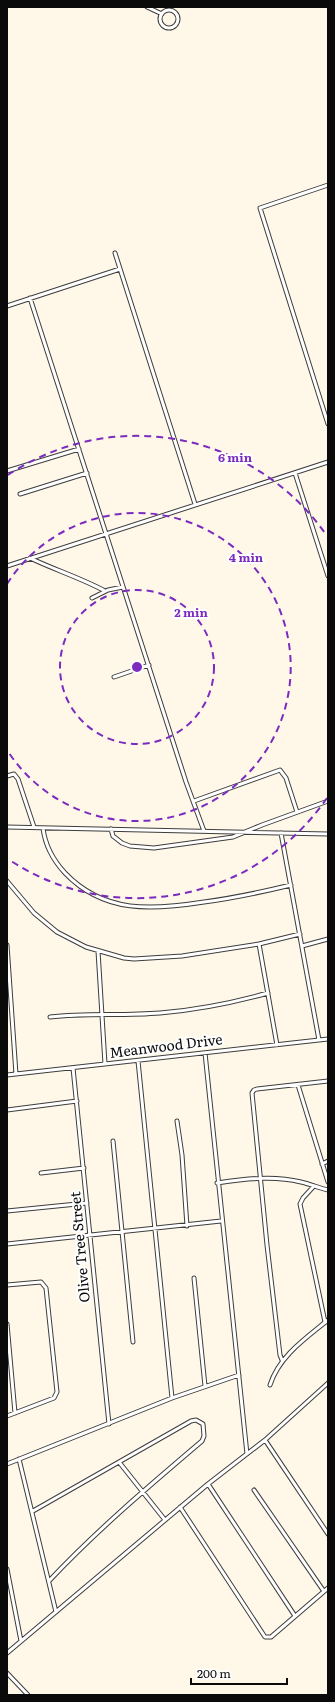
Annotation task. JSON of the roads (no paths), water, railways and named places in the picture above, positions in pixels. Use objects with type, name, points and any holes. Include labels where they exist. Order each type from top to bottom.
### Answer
[{"type":"street","points":[[147,7],[162,14]]},
{"type":"street","points":[[167,10],[173,10],[178,16],[176,24],[171,28],[164,26],[160,21],[162,14],[167,10]]},
{"type":"street","points":[[328,185],[260,208],[328,424]]},
{"type":"street","points":[[116,253],[120,270],[195,504]]},
{"type":"street","points":[[7,306],[120,270]]},
{"type":"street","points":[[30,298],[123,587],[204,831]]},
{"type":"street","points":[[7,471],[79,450]]},
{"type":"street","points":[[7,566],[328,462]]},
{"type":"street","points":[[20,494],[87,473]]},
{"type":"street","points":[[295,473],[328,576]]},
{"type":"street","points":[[30,558],[48,567],[68,573],[105,591]]},
{"type":"street","points":[[92,598],[105,591],[123,587]]},
{"type":"street","points":[[114,677],[149,665]]},
{"type":"street","points":[[194,801],[280,770],[286,778],[297,812]]},
{"type":"street","points":[[7,776],[14,774],[18,779],[34,827]]},
{"type":"street","points":[[111,829],[112,836],[122,843],[143,848],[165,847],[233,837],[297,812],[328,802]]},
{"type":"street","points":[[7,827],[328,834]]},
{"type":"street","points":[[43,828],[44,837],[50,852],[58,865],[73,881],[95,896],[116,904],[137,908],[167,908],[250,895],[291,885]]},
{"type":"street","points":[[281,833],[319,1040]]},
{"type":"street","points":[[7,881],[42,921],[74,942],[98,951],[124,958],[159,958],[182,956],[259,944],[300,934]]},
{"type":"street","points":[[302,946],[328,939]]},
{"type":"street","points":[[259,944],[278,1045]]},
{"type":"street","points":[[7,946],[16,1074]]},
{"type":"street","points":[[98,951],[106,1064]]},
{"type":"street","points":[[50,1017],[159,1013],[189,1010],[268,993]]},
{"type":"street","name":"Meanwood Drive","points":[[7,1074],[138,1061],[328,1039]]},
{"type":"street","points":[[204,1053],[247,1454]]},
{"type":"street","points":[[138,1061],[172,1398]]},
{"type":"street","name":"Olive Tree Street","points":[[73,1068],[109,1424]]},
{"type":"street","points":[[282,1360],[280,1358],[252,1091],[257,1089],[328,1081]]},
{"type":"street","points":[[298,1085],[328,1182]]},
{"type":"street","points":[[7,1110],[77,1101]]},
{"type":"street","points":[[177,1121],[182,1154],[188,1226]]},
{"type":"street","points":[[113,1141],[133,1342]]},
{"type":"street","points":[[322,1164],[328,1161]]},
{"type":"street","points":[[42,1173],[84,1168]]},
{"type":"street","points":[[217,1183],[260,1178],[301,1182],[328,1190]]},
{"type":"street","points":[[270,1385],[275,1370],[282,1360],[327,1321],[300,1204],[303,1198],[314,1186]]},
{"type":"street","points":[[7,1210],[87,1203]]},
{"type":"street","points":[[7,1244],[188,1226],[221,1221]]},
{"type":"street","points":[[194,1278],[205,1386]]},
{"type":"street","points":[[7,1285],[41,1282],[46,1288],[57,1392],[54,1398],[7,1416]]},
{"type":"street","points":[[7,1324],[15,1413]]},
{"type":"street","points":[[7,1464],[172,1398],[239,1375]]},
{"type":"street","points":[[7,1653],[180,1507],[265,1440],[328,1384]]},
{"type":"street","points":[[32,1511],[191,1421],[196,1420],[203,1424],[204,1436],[202,1441],[143,1491],[71,1558],[49,1581]]},
{"type":"street","points":[[265,1440],[328,1534]]},
{"type":"street","points":[[19,1459],[56,1612]]},
{"type":"street","points":[[119,1462],[165,1520]]},
{"type":"street","points":[[208,1484],[295,1616]]},
{"type":"street","points":[[254,1490],[323,1590]]},
{"type":"street","points":[[180,1507],[265,1637],[271,1637],[315,1600],[323,1590],[328,1588]]},
{"type":"street","points":[[7,1569],[21,1641]]},
{"type":"street","points":[[7,1673],[28,1695]]}]
